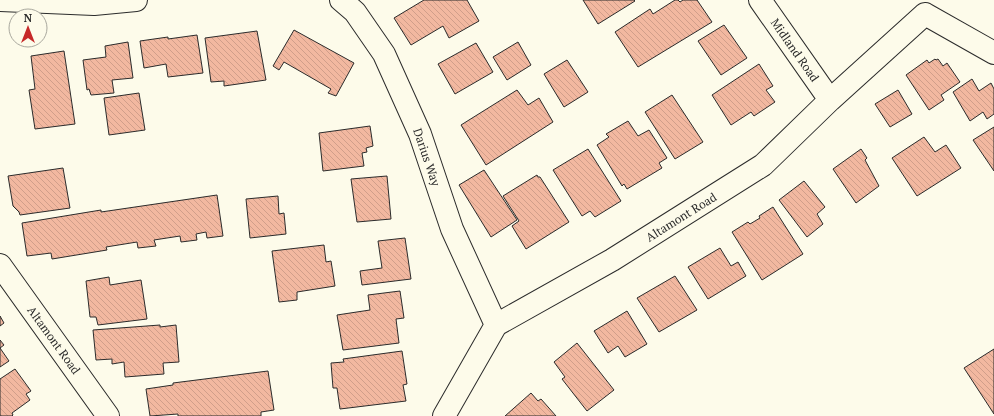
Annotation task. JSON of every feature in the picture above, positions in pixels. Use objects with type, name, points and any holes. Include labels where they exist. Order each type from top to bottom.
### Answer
[{"type":"street","points":[[0,0],[94,4],[136,0]]},
{"type":"street","name":"Darius Way","points":[[341,0],[355,12],[384,54],[420,134],[452,229],[496,325]]},
{"type":"street","name":"Midland Road","points":[[760,0],[830,100]]},
{"type":"street","points":[[924,7],[994,53]]},
{"type":"street","name":"Altamont Road","points":[[496,325],[612,260],[763,165],[924,7]]},
{"type":"street","name":"Altamont Road","points":[[0,265],[108,416]]},
{"type":"street","points":[[444,416],[496,325]]},
{"type":"building","points":[[424,0],[467,0],[479,21],[449,38],[443,26],[411,45],[394,18]]},
{"type":"building","points":[[583,0],[634,0],[635,1],[598,24]]},
{"type":"building","points":[[675,0],[680,2],[683,0],[697,0],[712,22],[638,67],[615,32],[650,9],[653,14]]},
{"type":"building","points":[[724,25],[747,58],[721,75],[698,41]]},
{"type":"building","points":[[294,30],[354,63],[336,96],[328,93],[331,89],[284,62],[279,70],[273,66]]},
{"type":"building","points":[[257,31],[266,80],[224,86],[224,81],[211,82],[205,38]]},
{"type":"building","points":[[197,35],[203,73],[168,77],[166,64],[144,68],[140,41]]},
{"type":"building","points":[[128,42],[133,78],[112,80],[114,93],[91,95],[89,89],[87,90],[83,60],[106,57],[105,46]]},
{"type":"building","points":[[518,42],[531,65],[507,80],[493,57]]},
{"type":"building","points":[[476,43],[493,72],[455,94],[438,64]]},
{"type":"building","points":[[64,51],[75,124],[35,129],[29,90],[35,89],[31,56]]},
{"type":"building","points":[[935,59],[938,59],[943,66],[947,63],[960,82],[941,95],[944,100],[929,110],[906,75],[927,60],[929,63]]},
{"type":"building","points":[[567,60],[588,92],[564,107],[544,74]]},
{"type":"building","points":[[759,64],[773,86],[766,90],[775,102],[754,116],[751,112],[731,125],[712,95]]},
{"type":"building","points":[[972,79],[979,91],[991,83],[994,89],[994,114],[987,119],[983,112],[970,121],[953,92]]},
{"type":"building","points":[[517,90],[528,105],[539,98],[553,122],[486,165],[461,125]]},
{"type":"building","points":[[898,90],[912,114],[890,127],[875,104]]},
{"type":"building","points":[[139,93],[145,130],[109,135],[104,98]]},
{"type":"building","points":[[672,95],[703,142],[675,159],[645,112]]},
{"type":"building","points":[[628,121],[638,136],[649,130],[667,158],[659,163],[662,168],[627,189],[624,184],[622,186],[597,145],[609,137],[606,134]]},
{"type":"building","points":[[370,126],[373,146],[366,148],[367,152],[362,153],[364,166],[323,171],[319,133]]},
{"type":"building","points":[[994,127],[994,171],[973,140]]},
{"type":"building","points":[[924,137],[935,152],[946,145],[961,168],[917,196],[892,158]]},
{"type":"building","points":[[588,149],[621,201],[595,217],[590,211],[582,216],[553,170]]},
{"type":"building","points":[[861,149],[867,158],[865,160],[879,186],[856,203],[833,169]]},
{"type":"building","points":[[63,168],[70,208],[20,215],[13,206],[8,176]]},
{"type":"building","points":[[484,170],[517,220],[491,237],[459,185]]},
{"type":"building","points":[[537,175],[540,177],[569,222],[526,249],[512,226],[519,221],[503,196]]},
{"type":"building","points":[[387,176],[391,219],[357,222],[351,179]]},
{"type":"building","points":[[804,181],[825,207],[817,214],[823,224],[807,237],[779,200]]},
{"type":"building","points":[[217,195],[223,236],[207,238],[206,232],[196,234],[197,240],[181,242],[180,236],[154,240],[156,246],[138,248],[137,242],[106,247],[107,250],[52,259],[51,253],[27,256],[22,223],[101,210],[101,212]]},
{"type":"building","points":[[278,196],[279,214],[284,213],[286,234],[250,238],[246,199]]},
{"type":"building","points":[[773,207],[803,254],[762,280],[732,232],[748,222],[750,224],[760,218],[759,216]]},
{"type":"building","points":[[405,238],[411,279],[362,285],[360,271],[382,268],[378,241]]},
{"type":"building","points":[[324,245],[326,262],[331,261],[335,286],[297,292],[297,300],[279,302],[272,251]]},
{"type":"building","points":[[720,248],[731,266],[738,262],[746,276],[708,299],[688,267]]},
{"type":"building","points":[[675,276],[697,310],[659,332],[637,298]]},
{"type":"building","points":[[109,277],[110,285],[141,280],[147,319],[98,325],[96,317],[90,317],[86,281]]},
{"type":"building","points":[[400,291],[404,318],[396,319],[399,343],[343,350],[337,315],[370,310],[368,295]]},
{"type":"building","points":[[627,311],[647,344],[625,357],[618,346],[608,353],[594,331]]},
{"type":"building","points":[[0,316],[4,323],[0,326]]},
{"type":"building","points":[[160,325],[160,327],[176,325],[179,362],[163,363],[164,374],[125,377],[124,362],[112,364],[112,359],[96,360],[93,330]]},
{"type":"building","points":[[0,340],[4,345],[0,348]]},
{"type":"building","points":[[577,343],[614,390],[587,411],[562,379],[565,377],[554,362]]},
{"type":"building","points":[[0,348],[9,361],[0,367]]},
{"type":"building","points":[[994,349],[994,414],[964,368]]},
{"type":"building","points":[[402,351],[407,384],[403,385],[406,401],[340,409],[337,388],[333,388],[331,363],[344,362],[343,359]]},
{"type":"building","points":[[15,369],[31,391],[26,394],[30,400],[12,413],[12,416],[0,416],[0,379]]},
{"type":"building","points":[[268,371],[274,410],[261,412],[261,416],[178,416],[178,414],[150,416],[146,389],[173,385],[173,383]]},
{"type":"building","points":[[531,393],[538,401],[541,399],[556,416],[505,416]]}]
